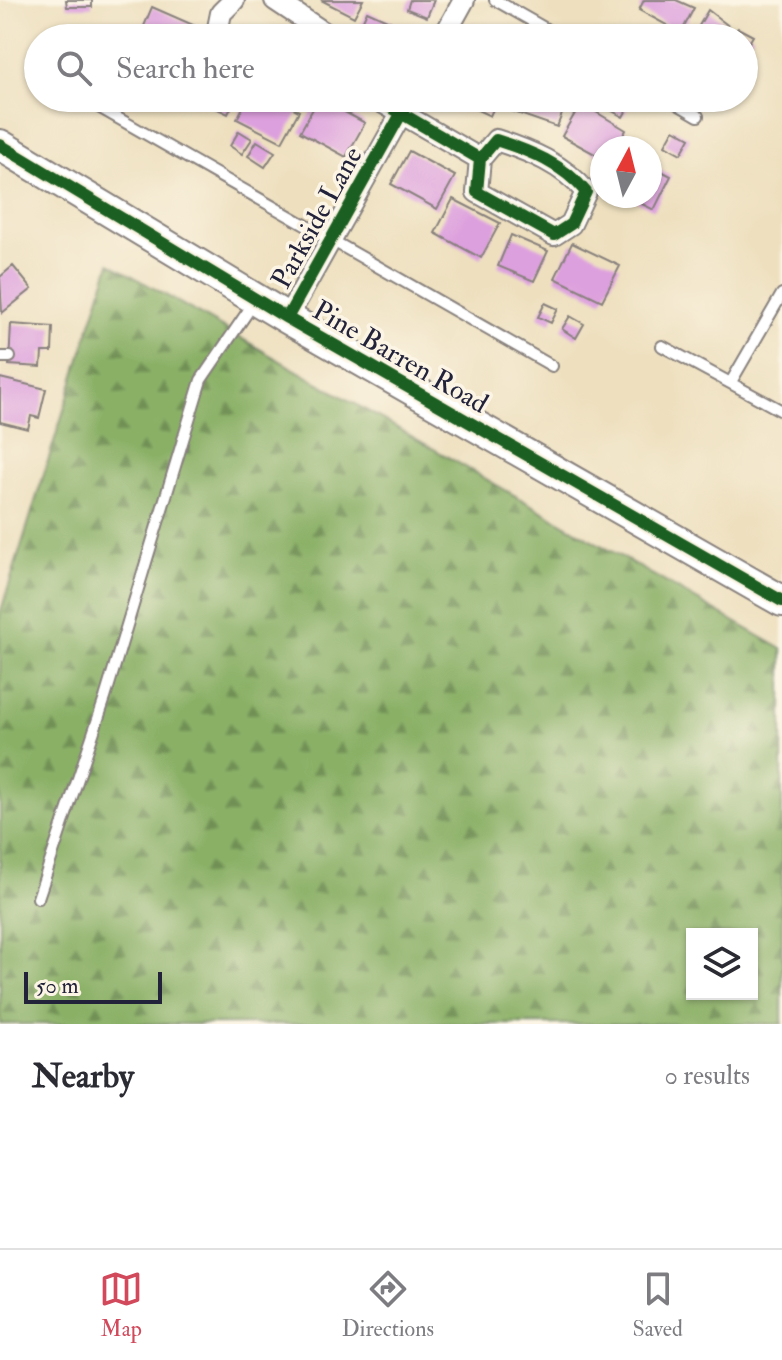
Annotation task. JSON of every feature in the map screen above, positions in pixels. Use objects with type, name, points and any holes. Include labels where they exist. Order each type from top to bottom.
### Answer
[{"type":"main road","name":"Pine Barren Road","points":[[0,145],[287,318],[782,601]]},
{"type":"street","points":[[219,24],[221,13],[234,0]]},
{"type":"street","points":[[275,0],[311,24]]},
{"type":"street","points":[[451,24],[464,0]]},
{"type":"street","name":"Parkside Lane","points":[[287,318],[402,112]]},
{"type":"street","points":[[413,112],[480,159]]},
{"type":"street","points":[[496,140],[525,149],[571,174],[586,192],[571,224],[554,235],[477,192],[480,159],[496,140]]},
{"type":"lane","points":[[495,0],[537,24]]},
{"type":"lane","points":[[108,112],[332,237],[552,366]]},
{"type":"lane","points":[[691,112],[698,116]]},
{"type":"lane","points":[[731,382],[782,294]]},
{"type":"lane","points":[[38,898],[105,698],[201,380],[256,299]]},
{"type":"lane","points":[[662,346],[782,411]]},
{"type":"green space","points":[[110,263],[782,649],[782,1024],[0,1024],[0,614]]},
{"type":"building","points":[[66,0],[92,0],[92,7],[67,7]]},
{"type":"building","points":[[321,0],[363,0],[354,17]]},
{"type":"building","points":[[410,0],[434,0],[427,17],[407,9]]},
{"type":"building","points":[[644,0],[676,0],[694,8],[686,24],[665,24],[639,10]]},
{"type":"building","points":[[152,7],[191,24],[145,24]]},
{"type":"building","points":[[708,10],[726,24],[700,24]]},
{"type":"building","points":[[367,11],[396,24],[361,24]]},
{"type":"building","points":[[241,112],[298,112],[282,142],[237,119]]},
{"type":"building","points":[[311,112],[345,112],[365,123],[346,157],[300,132]]},
{"type":"building","points":[[514,112],[563,112],[557,127]]},
{"type":"building","points":[[576,112],[596,112],[626,130],[623,136],[590,136],[590,151],[562,136]]},
{"type":"building","points":[[674,129],[690,138],[681,154],[665,145]]},
{"type":"building","points":[[239,131],[252,139],[242,154],[230,146]]},
{"type":"building","points":[[257,141],[275,152],[265,167],[248,156]]},
{"type":"building","points":[[409,151],[455,176],[437,209],[391,184]]},
{"type":"building","points":[[662,171],[671,176],[662,194]]},
{"type":"building","points":[[453,199],[500,223],[481,258],[435,233]]},
{"type":"building","points":[[511,235],[548,251],[534,281],[498,266]]},
{"type":"building","points":[[572,243],[620,266],[602,301],[555,278]]},
{"type":"building","points":[[13,266],[32,289],[2,313],[0,277]]},
{"type":"building","points":[[545,303],[558,309],[551,323],[538,317]]},
{"type":"building","points":[[570,316],[584,324],[576,338],[562,329]]},
{"type":"building","points":[[11,324],[53,327],[52,352],[42,352],[41,367],[9,365]]},
{"type":"building","points":[[0,378],[46,389],[39,418],[31,416],[28,429],[0,422]]},
{"type":"cycle path","points":[[399,112],[480,159]]},
{"type":"cycle path","points":[[287,318],[402,112]]},
{"type":"cycle path","points":[[496,140],[556,166],[586,192],[571,224],[554,235],[477,192],[480,159],[496,140]]},
{"type":"cycle path","points":[[0,145],[287,318],[782,601]]}]
